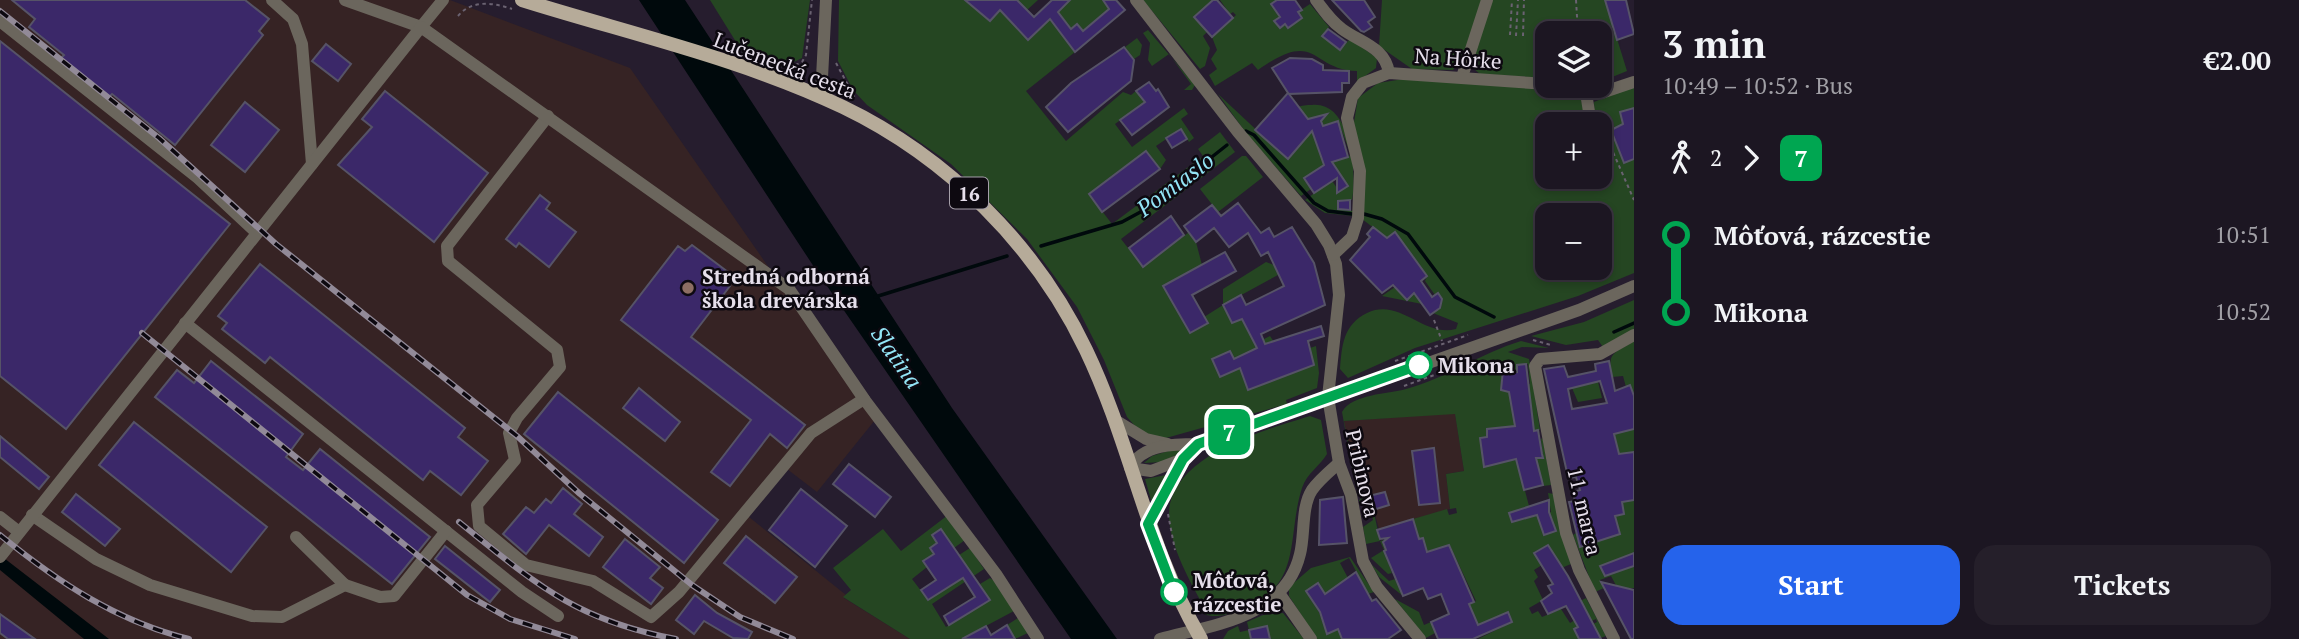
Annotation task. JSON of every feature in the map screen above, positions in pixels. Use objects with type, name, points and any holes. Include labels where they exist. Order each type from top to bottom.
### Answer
[{"type":"main road","name":"Lučenecká cesta","points":[[522,0],[751,71],[821,97],[869,120],[959,184],[1005,229],[1062,306],[1090,358],[1115,420],[1148,524],[1174,592],[1198,634]]},
{"type":"street","points":[[272,0],[293,19],[302,44],[312,164]]},
{"type":"street","points":[[345,0],[421,27],[789,289],[864,399],[996,574],[1038,639]]},
{"type":"street","points":[[3,552],[443,0]]},
{"type":"street","points":[[821,97],[826,0]]},
{"type":"street","name":"Pribinova","points":[[1136,0],[1238,132],[1316,224],[1333,255],[1339,303],[1328,397],[1339,463],[1350,495],[1363,561],[1377,587],[1420,639]]},
{"type":"street","name":"Na Hôrke","points":[[1316,0],[1333,22],[1378,51],[1387,62],[1389,73],[1535,83]]},
{"type":"street","points":[[1462,77],[1488,0]]},
{"type":"street","points":[[0,20],[198,178],[257,233]]},
{"type":"street","points":[[1333,255],[1352,237],[1358,218],[1360,171],[1347,118],[1348,105],[1363,83],[1389,73]]},
{"type":"street","points":[[1612,89],[1634,82]]},
{"type":"street","points":[[548,116],[447,246],[448,261],[557,350],[560,367],[517,418],[509,433],[515,460],[477,505],[479,526],[526,565],[593,581],[651,617],[678,592],[811,433],[864,399]]},
{"type":"street","points":[[1115,420],[1152,442],[1198,444],[1579,310],[1634,286]]},
{"type":"street","points":[[185,323],[522,592],[558,616]]},
{"type":"street","name":"11. marca","points":[[1614,639],[1578,570],[1566,533],[1535,366],[1540,359],[1600,354],[1634,335]]},
{"type":"street","points":[[1168,444],[1136,458],[1130,468],[1141,472],[1151,471],[1183,459]]},
{"type":"street","points":[[1148,524],[1183,459],[1198,444]]},
{"type":"street","points":[[1160,639],[1198,634],[1251,612],[1279,593],[1300,556],[1311,492],[1339,463]]},
{"type":"street","points":[[32,516],[96,559],[150,585],[252,616],[282,617],[345,585]]},
{"type":"street","points":[[0,517],[19,532]]},
{"type":"street","points":[[296,537],[345,585],[380,597],[394,596],[446,531]]},
{"type":"street","points":[[1279,593],[1311,639]]},
{"type":"path","points":[[781,69],[797,65],[806,55],[812,0]]},
{"type":"path","points":[[1510,35],[1512,0]]},
{"type":"path","points":[[1516,36],[1518,0]]},
{"type":"path","points":[[1523,36],[1524,0]]},
{"type":"path","points":[[1576,0],[1577,21]]},
{"type":"path","points":[[835,58],[842,78],[860,104]]},
{"type":"path","points":[[1612,156],[1634,200]]},
{"type":"path","points":[[1434,320],[1444,342]]},
{"type":"path","points":[[1531,339],[1552,346]]},
{"type":"path","points":[[1168,511],[1177,558]]},
{"type":"shaded area","points":[[0,0],[450,0],[630,68],[875,420],[817,492],[787,469],[749,517],[846,595],[844,598],[910,639],[0,639]]},
{"type":"shaded area","points":[[1455,413],[1464,471],[1446,474],[1450,509],[1379,529],[1359,457],[1351,458],[1344,421]]},
{"type":"green space","points":[[710,0],[810,0],[802,58],[784,67],[746,58]]},
{"type":"green space","points":[[839,0],[1038,0],[1027,10],[1003,13],[1028,40],[1070,0],[1108,0],[1105,3],[1109,9],[1083,31],[1071,29],[1067,24],[1059,31],[1075,52],[1026,91],[1066,141],[1123,92],[1131,95],[1136,91],[1145,102],[1115,124],[1132,147],[1184,108],[1188,114],[1181,119],[1194,138],[1189,142],[1181,129],[1156,146],[1166,160],[1160,169],[1146,151],[1089,194],[1112,224],[1203,156],[1198,149],[1220,132],[1235,152],[1121,239],[1143,267],[1189,232],[1196,242],[1202,265],[1164,286],[1190,333],[1207,323],[1204,317],[1223,305],[1232,323],[1242,319],[1252,338],[1260,335],[1262,340],[1270,336],[1274,342],[1234,359],[1213,360],[1220,377],[1269,355],[1249,390],[1288,373],[1311,356],[1310,348],[1316,346],[1319,373],[1317,388],[1286,400],[1287,404],[1166,438],[1151,436],[1135,426],[1127,417],[1104,360],[1077,307],[1027,239],[951,164],[867,105],[853,90],[838,61]]},
{"type":"green space","points":[[1143,0],[1213,0],[1206,12],[1203,9],[1194,17],[1208,31],[1203,36],[1210,48],[1205,66],[1200,69]]},
{"type":"green space","points":[[1220,0],[1277,0],[1280,16],[1274,21],[1280,28],[1285,24],[1288,28],[1302,18],[1298,12],[1310,4],[1329,27],[1323,36],[1340,49],[1350,39],[1377,58],[1376,68],[1357,82],[1357,71],[1342,69],[1303,51],[1292,52],[1258,70],[1252,63],[1215,86],[1209,75],[1217,69],[1211,59],[1217,50],[1212,37],[1236,15],[1233,12],[1230,14]]},
{"type":"green space","points":[[1382,0],[1605,0],[1612,21],[1535,21],[1535,77],[1480,74],[1462,59],[1453,70],[1412,69],[1379,46]]},
{"type":"green space","points":[[1612,23],[1627,71],[1612,77]]},
{"type":"green space","points":[[1148,30],[1169,54],[1152,66],[1148,60],[1150,43],[1143,33]]},
{"type":"green space","points":[[1137,38],[1142,45],[1140,55],[1134,59],[1125,47]]},
{"type":"green space","points":[[1172,58],[1195,85],[1192,90],[1184,90],[1191,84]]},
{"type":"green space","points":[[1410,78],[1528,88],[1535,90],[1535,98],[1581,100],[1584,112],[1535,112],[1535,189],[1612,189],[1612,112],[1594,112],[1594,102],[1612,98],[1612,95],[1634,86],[1634,108],[1620,112],[1623,122],[1634,119],[1634,273],[1578,296],[1415,348],[1348,378],[1340,369],[1345,337],[1353,323],[1367,313],[1379,309],[1390,310],[1444,330],[1456,329],[1458,323],[1433,313],[1441,308],[1442,299],[1438,293],[1435,295],[1425,281],[1427,276],[1395,232],[1387,238],[1362,219],[1354,122],[1358,98],[1378,83]]},
{"type":"green space","points":[[1218,94],[1264,137],[1300,106],[1325,107],[1336,114],[1349,141],[1352,157],[1353,174],[1352,200],[1338,201],[1338,209],[1354,211],[1354,216],[1325,213],[1305,200],[1321,188],[1328,175],[1339,191],[1348,186],[1331,160],[1319,116],[1309,119],[1324,164],[1305,178],[1311,189],[1301,196],[1246,133]],"holes":[[[1338,121],[1351,155],[1340,159],[1330,124]]]},
{"type":"green space","points":[[1242,156],[1246,156],[1263,177],[1218,212],[1200,189]]},
{"type":"green space","points":[[1266,262],[1274,265],[1278,275],[1223,305],[1223,289]]},
{"type":"green space","points":[[1395,287],[1407,300],[1414,293],[1422,304],[1382,296]]},
{"type":"green space","points":[[1634,300],[1634,329],[1603,347],[1598,340],[1566,345],[1531,336],[1584,322]]},
{"type":"green space","points":[[1521,341],[1549,348],[1522,347],[1508,352],[1529,359],[1540,430],[1487,429],[1487,437],[1480,439],[1484,467],[1506,461],[1542,458],[1541,438],[1543,440],[1551,485],[1543,486],[1538,468],[1520,472],[1529,506],[1509,513],[1512,522],[1551,512],[1548,493],[1554,494],[1571,564],[1547,574],[1561,566],[1548,545],[1534,552],[1542,565],[1534,570],[1538,577],[1534,581],[1543,600],[1529,608],[1532,614],[1538,611],[1542,617],[1561,609],[1570,623],[1587,613],[1580,601],[1586,598],[1606,636],[1600,638],[1593,624],[1597,622],[1596,619],[1574,629],[1579,639],[1478,639],[1512,622],[1446,639],[1438,639],[1435,633],[1426,638],[1395,599],[1419,612],[1424,625],[1431,622],[1434,630],[1442,626],[1439,618],[1476,601],[1450,546],[1427,551],[1423,538],[1384,550],[1380,541],[1416,531],[1413,519],[1447,509],[1449,515],[1457,513],[1456,508],[1450,509],[1446,474],[1464,471],[1455,414],[1344,421],[1351,457],[1359,456],[1365,479],[1360,480],[1353,474],[1342,412],[1362,398],[1421,384]],"holes":[[[1528,364],[1530,384],[1502,381],[1517,372],[1517,365]],[[1510,395],[1532,425],[1515,427]]]},
{"type":"green space","points":[[1634,341],[1633,393],[1630,386],[1626,387],[1623,376],[1612,377],[1611,358]]},
{"type":"green space","points":[[1596,374],[1602,398],[1578,402],[1572,388]]},
{"type":"green space","points":[[1310,416],[1321,420],[1327,454],[1302,488],[1284,574],[1274,588],[1260,600],[1240,610],[1213,616],[1204,614],[1201,608],[1203,605],[1173,541],[1169,517],[1173,496],[1184,477],[1222,449],[1269,429]]},
{"type":"green space","points":[[1634,429],[1634,452],[1620,455],[1617,446],[1607,448],[1604,436]]},
{"type":"green space","points":[[1175,449],[1186,450],[1162,462],[1144,463],[1152,456]]},
{"type":"green space","points":[[1166,475],[1155,507],[1153,507],[1145,479]]},
{"type":"green space","points":[[1370,494],[1380,541],[1366,544],[1363,527],[1373,520],[1368,503],[1360,504],[1359,500]]},
{"type":"green space","points":[[1634,500],[1634,553],[1600,566],[1605,576],[1634,566],[1634,588],[1618,589],[1611,576],[1600,580],[1604,588],[1595,592],[1573,535],[1576,533],[1574,523],[1624,514],[1622,502]],"holes":[[[1617,524],[1620,534],[1579,546],[1577,537]]]},
{"type":"green space","points":[[948,515],[965,540],[954,548],[941,529],[932,535],[937,543],[931,548],[934,554],[924,561],[927,567],[912,579],[928,600],[970,573],[959,555],[970,548],[984,569],[932,604],[946,627],[989,600],[980,584],[990,578],[997,583],[1014,611],[967,636],[968,639],[910,639],[843,597],[851,590],[833,568],[883,529],[901,551]]},
{"type":"green space","points":[[1384,550],[1392,573],[1388,574],[1371,558]]},
{"type":"green space","points":[[1350,557],[1374,592],[1368,594],[1349,558],[1340,563],[1348,578],[1325,594],[1317,584],[1306,592],[1319,612],[1327,634],[1350,624],[1342,639],[1317,639],[1289,596],[1289,587],[1311,568]]},
{"type":"green space","points":[[1371,564],[1389,581],[1395,579],[1403,596],[1379,577]]},
{"type":"green space","points":[[1283,613],[1304,639],[1270,639],[1266,626],[1250,630],[1251,639],[1223,639],[1228,631],[1238,626],[1240,632],[1249,630],[1247,622],[1263,615]]},
{"type":"green space","points":[[1018,618],[1030,632],[1015,639],[1007,625]]},
{"type":"water","name":"Slatina","points":[[639,0],[685,0],[952,408],[1117,639],[1071,639],[816,270]]},
{"type":"water","points":[[0,555],[109,639],[84,639],[0,570]]},
{"type":"building","points":[[12,0],[245,0],[269,19],[259,31],[263,35],[175,145],[112,94],[109,97],[61,58],[64,55],[29,27],[35,19]]},
{"type":"building","points":[[965,0],[1017,0],[1034,17],[1052,0],[1070,0],[1058,12],[1071,29],[1077,24],[1083,31],[1109,9],[1103,0],[1116,0],[1125,10],[1075,52],[1050,19],[1028,40],[1000,10],[990,21]]},
{"type":"building","points":[[1213,0],[1217,0],[1233,18],[1212,37],[1194,17]]},
{"type":"building","points":[[1277,0],[1295,0],[1302,10],[1298,12],[1302,18],[1288,28],[1285,24],[1280,28],[1274,21],[1280,17],[1271,4]]},
{"type":"building","points":[[1332,0],[1364,0],[1375,17],[1368,22],[1372,27],[1361,31]]},
{"type":"building","points":[[1605,0],[1626,0],[1634,34],[1617,40]]},
{"type":"building","points":[[1328,29],[1346,42],[1340,50],[1322,36]]},
{"type":"building","points":[[0,41],[230,224],[66,429],[0,376]]},
{"type":"building","points":[[326,44],[351,64],[338,81],[312,61]]},
{"type":"building","points":[[1124,47],[1134,60],[1131,81],[1068,132],[1046,107],[1071,83]]},
{"type":"building","points":[[1290,58],[1312,59],[1323,65],[1323,70],[1349,71],[1349,83],[1342,83],[1342,92],[1289,94],[1308,119],[1327,114],[1321,121],[1323,126],[1338,121],[1348,157],[1332,162],[1348,186],[1337,193],[1337,178],[1314,193],[1304,178],[1324,165],[1312,131],[1288,159],[1255,130],[1288,93],[1272,68]]},
{"type":"building","points":[[1149,82],[1156,91],[1158,89],[1169,107],[1132,135],[1120,120],[1145,102],[1136,91]]},
{"type":"building","points":[[385,91],[488,173],[434,242],[338,165],[372,127],[362,119]]},
{"type":"building","points":[[245,102],[279,130],[245,172],[211,145]]},
{"type":"building","points":[[1634,108],[1634,159],[1624,163],[1612,133],[1612,130],[1623,124],[1620,112]]},
{"type":"building","points":[[1181,129],[1187,139],[1172,148],[1166,138]]},
{"type":"building","points":[[1146,151],[1160,169],[1102,212],[1089,194]]},
{"type":"building","points":[[540,195],[550,203],[546,209],[576,232],[549,267],[519,243],[516,247],[506,239]]},
{"type":"building","points":[[1350,200],[1350,210],[1338,209],[1338,201]]},
{"type":"building","points":[[1238,203],[1261,233],[1269,228],[1274,237],[1292,227],[1314,263],[1325,305],[1261,334],[1265,344],[1321,326],[1324,336],[1308,341],[1314,365],[1248,390],[1240,368],[1220,377],[1212,359],[1230,351],[1234,359],[1257,348],[1242,319],[1232,323],[1223,305],[1241,295],[1246,305],[1284,286],[1268,252],[1261,256],[1248,233],[1229,247],[1214,228],[1196,242],[1184,226],[1212,205],[1221,216]]},
{"type":"building","points":[[1171,216],[1184,235],[1143,267],[1129,248]]},
{"type":"building","points":[[1373,227],[1387,238],[1395,232],[1427,276],[1421,281],[1432,297],[1438,293],[1442,299],[1440,308],[1430,315],[1414,293],[1407,300],[1393,285],[1382,293],[1350,260],[1370,237],[1367,234]]},
{"type":"building","points":[[692,245],[728,272],[723,281],[730,286],[691,337],[805,425],[787,448],[770,434],[730,486],[711,472],[751,420],[621,320],[678,246],[685,251]]},
{"type":"building","points":[[1225,252],[1236,271],[1192,295],[1208,323],[1190,333],[1163,286]]},
{"type":"building","points":[[260,264],[465,428],[458,437],[488,461],[461,495],[430,471],[423,480],[270,357],[265,363],[222,329],[227,323],[218,316]]},
{"type":"building","points":[[211,361],[303,434],[286,457],[303,470],[320,449],[430,537],[392,584],[155,397],[177,370],[194,383]]},
{"type":"building","points":[[1609,361],[1615,391],[1630,385],[1634,396],[1634,429],[1614,434],[1619,454],[1634,452],[1634,500],[1622,502],[1624,514],[1615,516],[1620,534],[1580,547],[1569,502],[1575,501],[1573,492],[1580,490],[1576,477],[1569,478],[1566,468],[1544,369],[1564,366],[1568,377],[1596,371],[1595,364]],"holes":[[[1600,381],[1607,403],[1572,409],[1568,389]]]},
{"type":"building","points":[[1526,364],[1534,431],[1538,430],[1543,458],[1536,458],[1543,485],[1524,490],[1516,459],[1484,467],[1480,438],[1487,437],[1487,429],[1515,426],[1509,392],[1501,390],[1503,370],[1517,372],[1517,365]]},
{"type":"building","points":[[639,388],[680,422],[665,441],[623,408]]},
{"type":"building","points":[[558,392],[718,520],[684,563],[524,434]]},
{"type":"building","points":[[134,422],[267,527],[231,572],[99,465]]},
{"type":"building","points":[[0,436],[49,477],[39,489],[0,457]]},
{"type":"building","points":[[1434,448],[1440,503],[1419,505],[1412,451]]},
{"type":"building","points":[[849,464],[891,497],[875,517],[833,484]]},
{"type":"building","points":[[563,488],[582,504],[574,514],[603,537],[589,556],[549,525],[526,554],[503,534],[526,507],[534,513],[546,499],[551,503]]},
{"type":"building","points":[[801,489],[847,526],[815,567],[769,530]]},
{"type":"building","points":[[1385,492],[1389,505],[1373,510],[1369,496]]},
{"type":"building","points":[[76,494],[120,529],[105,546],[62,512]]},
{"type":"building","points":[[1343,497],[1347,543],[1319,545],[1320,500]]},
{"type":"building","points":[[1549,500],[1549,512],[1556,531],[1544,535],[1537,515],[1512,522],[1509,513]]},
{"type":"building","points":[[1413,519],[1419,539],[1423,538],[1427,552],[1449,545],[1474,602],[1469,604],[1478,625],[1508,612],[1512,622],[1473,639],[1438,639],[1431,622],[1449,614],[1441,594],[1428,599],[1423,588],[1403,596],[1384,551],[1383,542],[1388,538],[1380,539],[1377,530]]},
{"type":"building","points":[[941,529],[990,600],[949,625],[944,616],[975,597],[963,578],[928,600],[921,590],[936,580],[923,561],[934,554],[930,548],[937,543],[932,535]]},
{"type":"building","points":[[746,536],[797,577],[775,603],[724,563]]},
{"type":"building","points":[[625,539],[660,567],[650,578],[663,588],[651,604],[603,567]]},
{"type":"building","points":[[1548,545],[1568,576],[1601,639],[1579,639],[1574,629],[1578,627],[1566,606],[1548,614],[1541,601],[1552,593],[1548,586],[1553,584],[1534,553]]},
{"type":"building","points":[[445,546],[500,590],[490,602],[435,559]]},
{"type":"building","points":[[1634,553],[1634,566],[1605,576],[1600,566]]},
{"type":"building","points":[[1356,572],[1372,601],[1376,599],[1401,630],[1388,639],[1342,639],[1338,629],[1327,634],[1320,612],[1306,591],[1318,583],[1325,594]]},
{"type":"building","points":[[1601,582],[1634,590],[1634,639],[1631,639]]},
{"type":"building","points":[[695,595],[717,613],[752,632],[748,639],[733,638],[704,621],[694,634],[676,620]]},
{"type":"building","points":[[0,614],[35,639],[8,639],[0,633]]},
{"type":"building","points":[[1007,625],[1015,639],[962,639],[986,626],[991,635]]},
{"type":"building","points":[[1267,626],[1270,639],[1251,639],[1249,630]]},
{"type":"waterway","name":"Pomiaslo","points":[[1246,131],[1254,135],[1314,203],[1328,211],[1352,214]]},
{"type":"waterway","name":"Pomiaslo","points":[[1041,246],[1122,222],[1146,209],[1227,145]]},
{"type":"waterway","name":"Pomiaslo","points":[[1364,214],[1382,219],[1408,234],[1455,297],[1494,317]]},
{"type":"waterway","name":"Pomiaslo","points":[[875,297],[1007,256]]},
{"type":"waterway","name":"Pomiaslo","points":[[1614,332],[1634,323]]},
{"type":"railway","points":[[0,11],[159,138],[276,244],[517,436],[580,494],[692,585],[740,617],[793,639]]},
{"type":"railway","points":[[142,333],[467,595],[510,619],[575,639]]},
{"type":"railway","points":[[459,522],[558,597],[610,621],[676,639]]},
{"type":"railway","points":[[0,535],[66,584],[112,611],[189,639]]},
{"type":"bus line","name":"7","points":[[1174,592],[1148,524],[1183,459],[1198,444],[1419,365]]},
{"type":"place","name":"Stredná odborná škola drevárska","points":[[688,288]]},
{"type":"place","name":"Mikona","points":[[1419,365]]},
{"type":"place","name":"Môťová, rázcestie","points":[[1174,592]]}]
